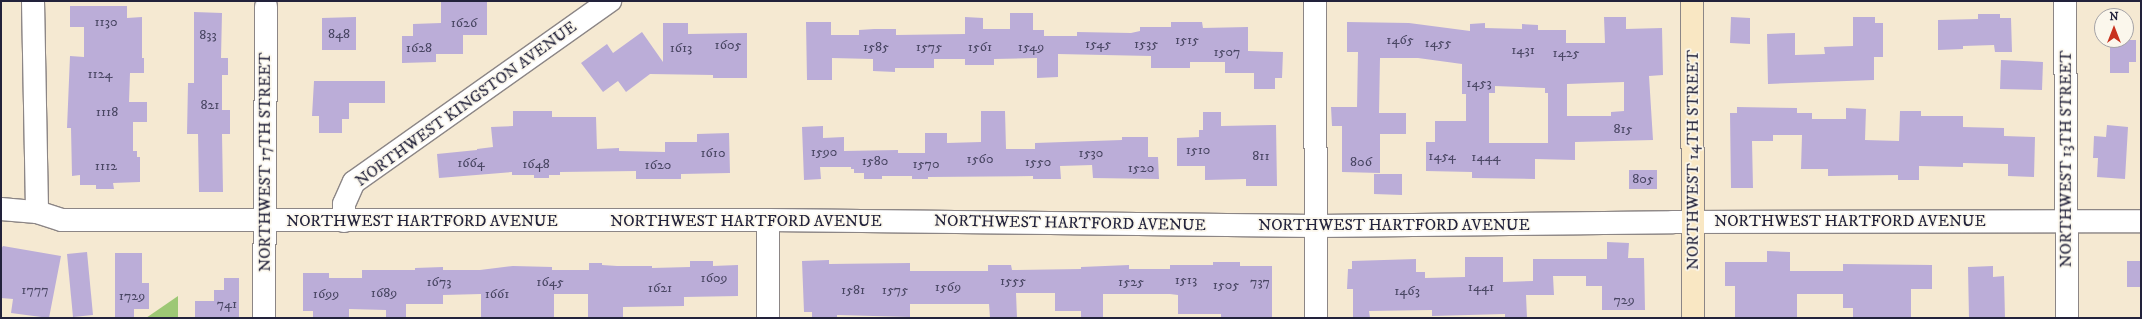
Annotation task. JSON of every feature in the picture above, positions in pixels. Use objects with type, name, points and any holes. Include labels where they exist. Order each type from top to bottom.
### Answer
[{"type":"street","points":[[33,1],[37,212]]},
{"type":"street","name":"NORTHWEST KINGSTON AVENUE","points":[[344,221],[344,204],[354,182],[610,1]]},
{"type":"street","points":[[1315,1],[1316,318]]},
{"type":"street","name":"NORTHWEST 14TH STREET","points":[[1692,1],[1693,318]]},
{"type":"street","name":"NORTHWEST 13TH STREET","points":[[2066,1],[2067,318]]},
{"type":"street","name":"NORTHWEST 17TH STREET","points":[[264,318],[266,7]]},
{"type":"street","name":"NORTHWEST HARTFORD AVENUE","points":[[1,210],[37,212],[62,220],[768,220],[1316,226],[1693,222],[2141,221]]},
{"type":"street","points":[[768,220],[768,318]]},
{"type":"green space","points":[[178,296],[178,318],[146,318]]},
{"type":"building","points":[[441,1],[487,1],[487,35],[463,35],[463,54],[436,54],[436,62],[402,63],[402,36],[413,36],[413,24],[441,23]]},
{"type":"building","points":[[70,6],[127,6],[127,18],[142,17],[142,58],[144,58],[144,73],[130,73],[129,102],[147,102],[147,122],[133,122],[133,151],[137,151],[137,157],[140,157],[140,182],[113,183],[114,189],[96,189],[96,185],[80,185],[80,175],[72,176],[71,128],[67,128],[70,56],[84,57],[84,27],[70,27]]},
{"type":"building","points":[[194,12],[222,13],[221,58],[228,58],[228,75],[222,75],[222,110],[230,110],[230,134],[222,134],[223,192],[199,192],[198,134],[187,134],[188,83],[194,83]]},
{"type":"building","points":[[1010,13],[1033,13],[1033,30],[1044,30],[1044,36],[1077,36],[1077,32],[1131,33],[1140,31],[1140,27],[1171,27],[1171,22],[1202,22],[1203,28],[1248,27],[1248,51],[1283,52],[1282,78],[1275,78],[1275,89],[1254,89],[1254,73],[1225,73],[1225,62],[1190,62],[1190,68],[1151,68],[1151,56],[1058,54],[1058,77],[1037,78],[1037,58],[994,59],[994,65],[965,65],[965,59],[934,59],[934,68],[895,68],[895,72],[873,71],[873,59],[832,58],[832,80],[807,80],[806,22],[831,22],[831,35],[859,35],[859,30],[874,29],[896,29],[896,35],[965,34],[965,17],[983,18],[983,29],[1010,29]]},
{"type":"building","points":[[1978,14],[2000,14],[2000,18],[2011,18],[2012,52],[1995,52],[1994,45],[1963,46],[1963,49],[1938,50],[1938,20],[1978,19]]},
{"type":"building","points":[[356,17],[356,50],[322,50],[322,18]]},
{"type":"building","points":[[1604,17],[1626,17],[1626,29],[1662,28],[1663,75],[1649,76],[1653,140],[1575,142],[1575,160],[1535,159],[1535,179],[1472,178],[1472,172],[1426,171],[1426,142],[1435,142],[1435,121],[1466,121],[1466,94],[1462,94],[1462,64],[1418,58],[1380,58],[1379,113],[1406,113],[1406,134],[1380,134],[1380,173],[1342,172],[1342,126],[1332,126],[1331,107],[1357,107],[1358,52],[1347,52],[1347,22],[1409,23],[1470,31],[1470,24],[1485,23],[1485,28],[1522,29],[1522,24],[1538,25],[1538,30],[1566,30],[1566,43],[1605,43]],"holes":[[[1624,82],[1624,111],[1611,112],[1611,116],[1567,116],[1567,84]],[[1495,86],[1545,88],[1545,93],[1548,93],[1548,143],[1489,143],[1489,93],[1495,93]]]},
{"type":"building","points":[[1731,17],[1750,18],[1750,44],[1730,43]]},
{"type":"building","points":[[1853,17],[1875,17],[1875,23],[1883,23],[1883,57],[1874,57],[1874,80],[1768,84],[1767,34],[1795,33],[1795,55],[1825,54],[1824,47],[1853,46]]},
{"type":"building","points":[[663,23],[688,23],[688,34],[747,33],[747,78],[713,78],[713,75],[650,74],[626,92],[618,81],[603,92],[581,63],[607,44],[613,53],[642,32],[663,62]]},
{"type":"building","points":[[2134,40],[2136,40],[2136,62],[2129,62],[2129,73],[2110,73],[2110,48],[2134,48]]},
{"type":"building","points":[[2001,60],[2043,62],[2042,90],[2000,89]]},
{"type":"building","points":[[314,81],[385,81],[385,103],[349,103],[349,119],[342,119],[342,133],[319,133],[319,116],[312,116]]},
{"type":"building","points":[[1737,107],[1797,108],[1797,113],[1812,113],[1812,119],[1846,119],[1846,108],[1866,109],[1865,140],[1899,141],[1900,111],[1921,111],[1921,116],[1963,116],[1963,127],[2004,128],[2004,136],[2035,137],[2034,177],[2008,176],[2008,164],[1963,163],[1963,167],[1919,166],[1919,180],[1898,180],[1898,175],[1828,176],[1828,169],[1801,169],[1802,135],[1773,135],[1773,141],[1752,141],[1753,188],[1731,188],[1730,113],[1737,113]]},
{"type":"building","points":[[513,111],[552,111],[552,117],[596,117],[597,149],[619,148],[619,151],[665,152],[665,142],[697,142],[697,134],[729,133],[730,173],[681,174],[681,179],[636,179],[636,171],[560,172],[560,175],[549,175],[549,178],[534,178],[534,175],[512,175],[512,172],[439,178],[437,154],[493,147],[491,127],[513,126]]},
{"type":"building","points":[[981,111],[1005,111],[1006,149],[1035,149],[1035,143],[1122,140],[1122,137],[1148,137],[1148,157],[1158,157],[1159,179],[1093,178],[1092,165],[1060,166],[1061,179],[1033,179],[1033,176],[928,177],[928,179],[912,179],[912,176],[882,176],[882,179],[864,179],[864,173],[854,173],[854,169],[851,169],[851,167],[820,167],[821,179],[804,180],[802,127],[823,126],[823,138],[844,137],[844,151],[898,150],[898,153],[925,153],[925,133],[947,133],[947,143],[981,142]]},
{"type":"building","points":[[1203,112],[1221,112],[1221,126],[1276,125],[1277,186],[1246,186],[1246,179],[1205,180],[1205,166],[1177,166],[1177,138],[1199,137],[1199,130],[1203,130]]},
{"type":"building","points":[[2107,125],[2128,127],[2125,179],[2097,177],[2098,158],[2093,158],[2094,136],[2106,137]]},
{"type":"building","points":[[1629,170],[1657,170],[1657,189],[1629,189]]},
{"type":"building","points":[[1374,174],[1402,174],[1402,195],[1374,194]]},
{"type":"building","points":[[1607,242],[1629,243],[1628,258],[1644,258],[1645,310],[1602,310],[1602,286],[1586,286],[1586,276],[1553,276],[1554,295],[1526,295],[1527,318],[1505,318],[1505,314],[1432,316],[1432,310],[1369,311],[1370,318],[1353,318],[1353,289],[1347,289],[1348,269],[1352,269],[1352,261],[1416,259],[1416,272],[1425,272],[1425,278],[1465,277],[1465,257],[1503,257],[1503,282],[1533,281],[1533,259],[1607,259]]},
{"type":"building","points":[[3,246],[61,256],[49,318],[11,313],[13,299],[1,298],[1,249]]},
{"type":"building","points":[[1767,251],[1790,252],[1790,271],[1843,271],[1843,264],[1932,265],[1932,289],[1911,289],[1911,318],[1853,318],[1853,308],[1843,308],[1843,294],[1797,294],[1797,318],[1735,318],[1735,286],[1725,286],[1725,262],[1767,262]]},
{"type":"building","points":[[87,252],[93,315],[73,317],[67,254]]},
{"type":"building","points":[[115,253],[142,253],[142,283],[149,283],[149,309],[134,309],[134,318],[115,318]]},
{"type":"building","points":[[829,260],[829,264],[910,263],[910,271],[988,271],[988,265],[1011,265],[1012,270],[1081,269],[1081,267],[1129,265],[1129,269],[1170,269],[1170,265],[1213,265],[1213,262],[1240,262],[1240,266],[1272,266],[1272,318],[1221,318],[1221,314],[1178,314],[1178,295],[1103,294],[1103,318],[1081,318],[1081,311],[1055,311],[1055,293],[1016,293],[1017,318],[990,318],[989,304],[910,304],[910,317],[837,315],[837,318],[812,318],[812,312],[804,312],[802,261]]},
{"type":"building","points":[[690,261],[713,261],[713,266],[738,265],[738,296],[684,297],[684,306],[623,307],[623,318],[588,318],[588,294],[554,294],[554,318],[481,318],[481,294],[443,295],[443,304],[406,304],[406,318],[386,317],[386,310],[349,309],[349,318],[313,318],[313,311],[303,311],[303,273],[329,273],[329,278],[362,278],[362,270],[415,270],[415,268],[443,267],[443,270],[480,270],[513,266],[552,267],[552,270],[589,270],[589,263],[602,263],[602,265],[617,266],[652,266],[652,268],[690,267]]},
{"type":"building","points":[[2127,261],[2141,261],[2141,287],[2127,287]]},
{"type":"building","points":[[1993,266],[1993,277],[2004,276],[2005,318],[1969,318],[1968,267]]},
{"type":"building","points":[[224,278],[239,278],[239,318],[195,318],[195,301],[214,301],[214,290],[224,290]]}]
